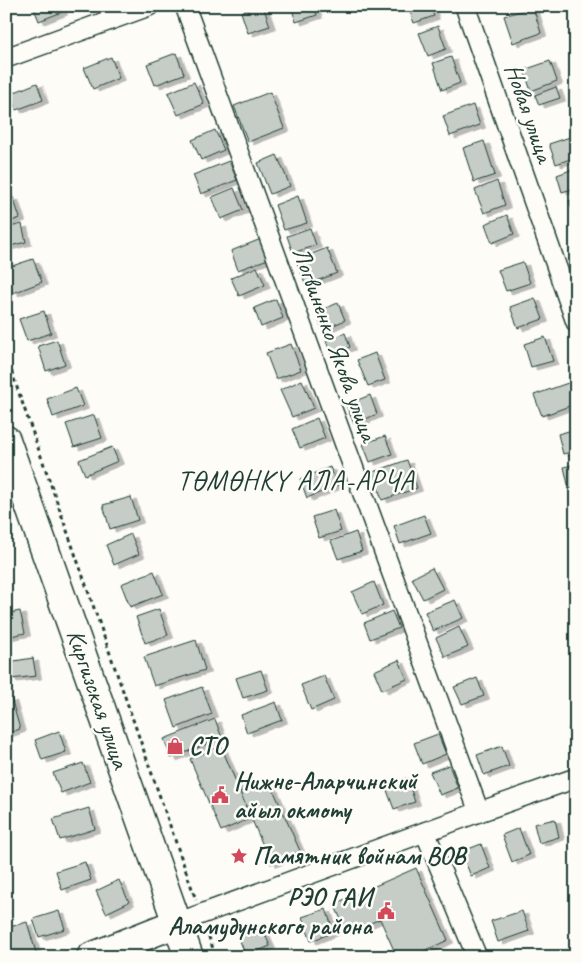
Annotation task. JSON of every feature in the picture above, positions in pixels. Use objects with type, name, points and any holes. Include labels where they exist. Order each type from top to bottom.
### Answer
[{"type":"main road","name":"Киргизская улица","points":[[6,440],[189,918],[189,957]]},
{"type":"main road","points":[[91,957],[189,918]]},
{"type":"street","points":[[6,58],[149,6]]},
{"type":"street","name":"Логвиненко Якова улица","points":[[185,6],[479,812]]},
{"type":"street","name":"Новая улица","points":[[465,6],[576,322]]},
{"type":"street","points":[[189,918],[576,778]]},
{"type":"street","points":[[425,832],[476,957]]},
{"type":"path","points":[[6,356],[189,918],[216,957]]},
{"type":"building","points":[[33,6],[60,6],[62,12],[39,21]]},
{"type":"building","points":[[263,6],[270,26],[248,33],[241,12]]},
{"type":"building","points":[[291,6],[314,6],[317,15],[296,22]]},
{"type":"building","points":[[408,6],[430,6],[434,16],[414,23]]},
{"type":"building","points":[[533,7],[541,33],[513,43],[504,16]]},
{"type":"building","points":[[438,26],[446,49],[428,56],[419,33]]},
{"type":"building","points":[[176,53],[184,74],[155,85],[147,64]]},
{"type":"building","points":[[111,57],[119,78],[93,89],[84,68]]},
{"type":"building","points":[[451,57],[460,83],[442,90],[433,63]]},
{"type":"building","points":[[550,61],[557,81],[531,91],[524,70]]},
{"type":"building","points":[[194,82],[204,104],[178,115],[168,93]]},
{"type":"building","points":[[37,83],[43,100],[16,110],[10,94]]},
{"type":"building","points":[[556,87],[560,98],[539,105],[535,95]]},
{"type":"building","points":[[270,92],[284,128],[248,142],[234,106]]},
{"type":"building","points":[[473,105],[480,125],[450,136],[443,116]]},
{"type":"building","points":[[215,130],[224,150],[201,160],[192,140]]},
{"type":"building","points":[[576,135],[576,157],[556,164],[549,144]]},
{"type":"building","points":[[484,141],[495,175],[474,182],[463,148]]},
{"type":"building","points":[[277,155],[290,186],[270,194],[258,163]]},
{"type":"building","points":[[229,161],[237,180],[201,194],[193,175]]},
{"type":"building","points":[[576,168],[576,190],[575,188],[562,192],[557,175]]},
{"type":"building","points":[[497,181],[505,205],[484,213],[475,190]]},
{"type":"building","points":[[234,188],[243,210],[221,219],[212,197]]},
{"type":"building","points":[[298,196],[307,223],[284,230],[275,205]]},
{"type":"building","points":[[13,197],[20,218],[6,223],[6,200]]},
{"type":"building","points":[[576,198],[576,221],[569,201]]},
{"type":"building","points":[[507,215],[514,234],[492,243],[485,224]]},
{"type":"building","points":[[22,224],[26,242],[6,247],[6,228]]},
{"type":"building","points":[[310,228],[316,245],[293,253],[287,236]]},
{"type":"building","points":[[261,239],[268,259],[238,270],[231,251]]},
{"type":"building","points":[[327,248],[337,273],[306,285],[296,260]]},
{"type":"building","points":[[33,259],[42,282],[13,293],[6,268]]},
{"type":"building","points":[[523,262],[530,283],[506,291],[498,270]]},
{"type":"building","points":[[257,267],[265,285],[239,296],[231,278]]},
{"type":"building","points":[[535,298],[543,319],[518,328],[510,307]]},
{"type":"building","points":[[276,299],[283,318],[261,327],[254,308]]},
{"type":"building","points":[[338,303],[345,320],[323,330],[316,312]]},
{"type":"building","points":[[44,311],[51,333],[27,341],[19,319]]},
{"type":"building","points":[[345,333],[350,347],[331,354],[326,341]]},
{"type":"building","points":[[545,337],[553,361],[531,367],[524,344]]},
{"type":"building","points":[[57,340],[65,364],[46,371],[38,346]]},
{"type":"building","points":[[291,344],[301,370],[276,379],[266,353]]},
{"type":"building","points":[[375,353],[385,380],[368,386],[357,360]]},
{"type":"building","points":[[302,380],[314,408],[292,417],[280,390]]},
{"type":"building","points":[[568,383],[575,404],[542,416],[534,395]]},
{"type":"building","points":[[76,388],[83,406],[53,417],[47,399]]},
{"type":"building","points":[[370,395],[377,414],[354,424],[346,405]]},
{"type":"building","points":[[94,415],[102,438],[74,447],[66,424]]},
{"type":"building","points":[[317,418],[325,438],[300,448],[292,429]]},
{"type":"building","points":[[576,429],[576,451],[563,454],[558,434]]},
{"type":"building","points":[[385,436],[392,454],[370,462],[363,444]]},
{"type":"building","points":[[112,447],[118,461],[85,475],[79,460]]},
{"type":"building","points":[[407,460],[417,488],[382,500],[373,472]]},
{"type":"building","points":[[576,464],[576,487],[569,489],[564,467]]},
{"type":"building","points":[[330,467],[338,485],[307,498],[300,479]]},
{"type":"building","points":[[131,497],[138,520],[110,529],[103,505]]},
{"type":"building","points":[[334,510],[341,531],[319,538],[312,517]]},
{"type":"building","points":[[424,515],[431,533],[400,544],[394,526]]},
{"type":"building","points":[[356,532],[362,551],[338,559],[331,541]]},
{"type":"building","points":[[131,534],[139,554],[114,565],[106,545]]},
{"type":"building","points":[[432,568],[443,589],[423,599],[412,578]]},
{"type":"building","points":[[154,571],[163,594],[130,607],[121,584]]},
{"type":"building","points":[[374,582],[383,605],[362,614],[352,592]]},
{"type":"building","points":[[455,600],[463,618],[433,631],[425,612]]},
{"type":"building","points":[[159,609],[168,635],[145,643],[136,617]]},
{"type":"building","points":[[20,611],[25,633],[6,637],[6,614]]},
{"type":"building","points":[[392,611],[399,628],[370,639],[364,623]]},
{"type":"building","points":[[459,627],[468,647],[445,657],[436,638]]},
{"type":"building","points":[[196,640],[205,670],[154,686],[144,657]]},
{"type":"building","points":[[33,658],[36,676],[11,679],[8,662]]},
{"type":"building","points":[[399,660],[407,679],[382,690],[374,671]]},
{"type":"building","points":[[261,670],[268,690],[243,698],[236,678]]},
{"type":"building","points":[[324,676],[334,700],[311,710],[301,685]]},
{"type":"building","points":[[477,678],[484,696],[462,704],[454,687]]},
{"type":"building","points":[[202,687],[212,714],[176,728],[166,700]]},
{"type":"building","points":[[11,698],[20,729],[6,734],[6,700]]},
{"type":"building","points":[[276,702],[282,720],[247,733],[241,715]]},
{"type":"building","points":[[215,719],[222,738],[171,758],[164,739]]},
{"type":"building","points":[[576,725],[576,751],[568,728]]},
{"type":"building","points":[[59,731],[66,752],[42,760],[35,740]]},
{"type":"building","points":[[438,734],[446,754],[422,764],[414,743]]},
{"type":"building","name":"Нижне-Аларчинский айыл окмоту","points":[[221,746],[251,818],[221,831],[190,759]]},
{"type":"building","points":[[502,746],[509,766],[484,775],[477,755]]},
{"type":"building","points":[[83,763],[90,782],[61,793],[53,773]]},
{"type":"building","points":[[449,765],[458,788],[440,795],[430,772]]},
{"type":"building","points":[[407,778],[415,802],[394,809],[385,785]]},
{"type":"building","points":[[269,780],[300,851],[271,864],[240,792]]},
{"type":"building","points":[[89,808],[95,829],[60,840],[53,819]]},
{"type":"building","points":[[555,819],[559,837],[539,843],[534,824]]},
{"type":"building","points":[[519,828],[529,855],[512,862],[502,835]]},
{"type":"building","points":[[481,844],[490,868],[471,876],[461,852]]},
{"type":"building","points":[[85,862],[91,880],[62,890],[56,871]]},
{"type":"building","name":"РЭО ГАИ Аламудунского района","points":[[416,868],[448,940],[411,957],[397,957],[380,919],[347,933],[334,904]]},
{"type":"building","points":[[119,880],[129,902],[106,913],[96,891]]},
{"type":"building","points":[[326,909],[334,932],[311,941],[302,917]]},
{"type":"building","points":[[59,911],[65,929],[39,937],[33,919]]},
{"type":"building","points":[[522,911],[529,931],[498,942],[491,921]]},
{"type":"building","points":[[27,922],[37,956],[12,957],[6,928]]},
{"type":"building","points":[[262,927],[270,946],[246,956],[238,936]]},
{"type":"place","name":"СТО","points":[[175,746]]},
{"type":"place","name":"Нижне-Аларчинский айыл окмоту","points":[[220,795]]},
{"type":"place","name":"Памятник войнам ВОВ","points":[[239,856]]},
{"type":"place","name":"РЭО ГАИ Аламудунского района","points":[[386,911]]},
{"type":"district","name":"ТӨМӨНКҮ АЛА-АРЧА","points":[[296,480]]}]
